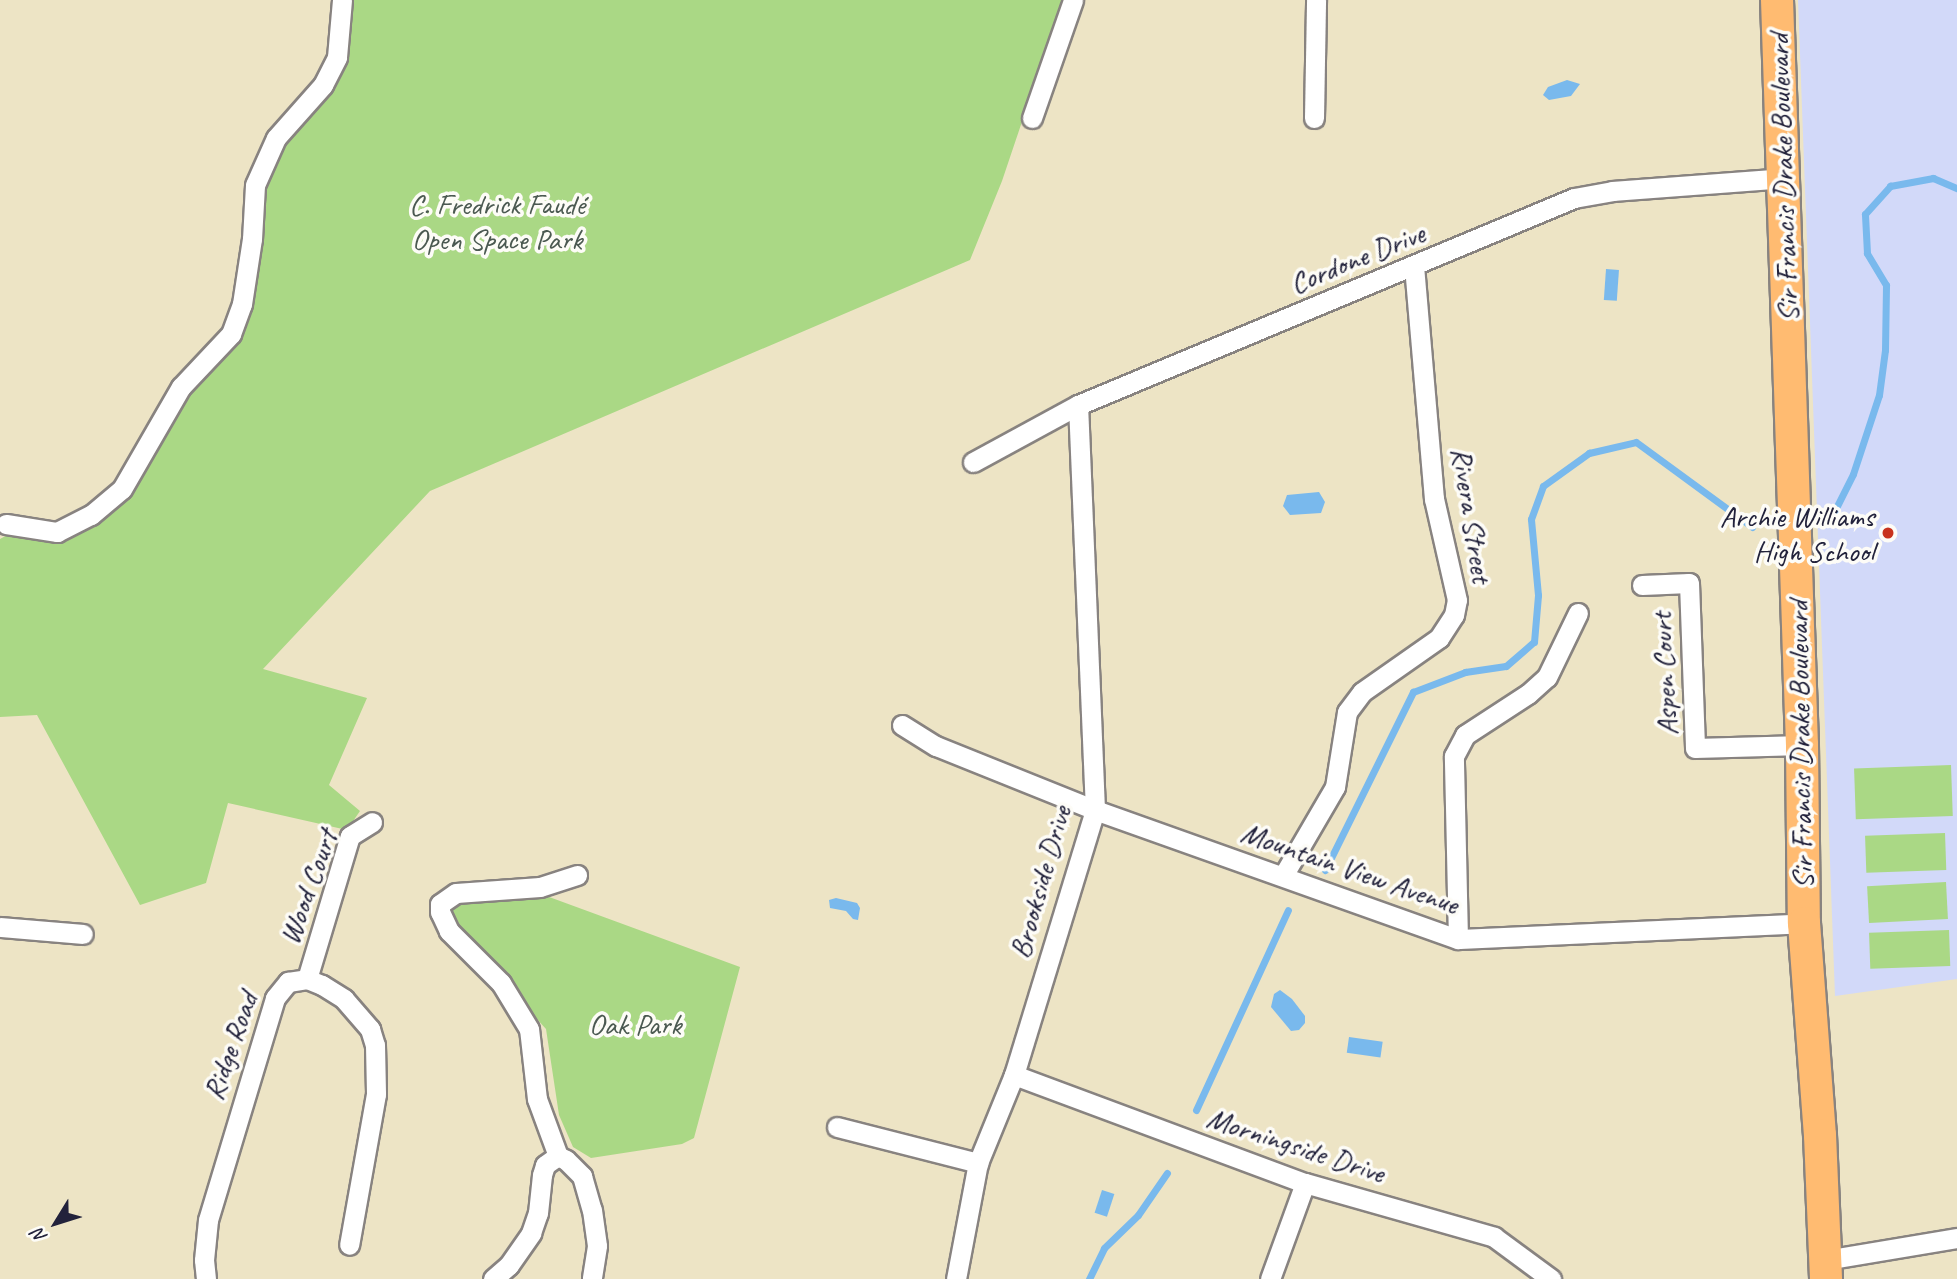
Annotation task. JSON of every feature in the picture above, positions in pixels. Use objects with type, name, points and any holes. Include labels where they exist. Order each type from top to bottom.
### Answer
[{"type":"main road","name":"Sir Francis Drake Boulevard","points":[[1777,0],[1802,745],[1804,923],[1820,1135],[1826,1270]]},
{"type":"street","points":[[6,524],[57,533],[91,515],[122,489],[181,387],[231,334],[242,304],[252,239],[255,186],[276,138],[323,85],[337,57],[342,0]]},
{"type":"street","points":[[1032,118],[1073,0]]},
{"type":"street","points":[[1314,118],[1316,0]]},
{"type":"street","name":"Cordone Drive","points":[[973,461],[1078,405],[1414,268],[1574,198],[1612,191],[1783,178]]},
{"type":"street","name":"Rivera Street","points":[[1283,876],[1335,787],[1347,712],[1362,692],[1439,638],[1454,615],[1457,600],[1434,499],[1414,268]]},
{"type":"street","name":"Brookside Drive","points":[[956,1279],[978,1163],[1014,1075],[1095,810],[1078,405]]},
{"type":"street","name":"Aspen Court","points":[[1642,585],[1689,583],[1695,748],[1802,745]]},
{"type":"street","points":[[1458,939],[1454,756],[1465,735],[1528,694],[1547,677],[1578,613]]},
{"type":"street","name":"Mountain View Avenue","points":[[902,725],[936,746],[1095,810],[1458,939],[1804,923]]},
{"type":"street","name":"Wood Court","points":[[307,979],[350,836],[372,822]]},
{"type":"street","points":[[577,875],[540,887],[456,893],[440,904],[440,912],[449,931],[501,983],[529,1028],[537,1099],[558,1156],[582,1176],[592,1210],[597,1246],[592,1279]]},
{"type":"street","points":[[0,927],[83,934]]},
{"type":"street","points":[[307,979],[322,985],[352,1007],[370,1029],[378,1059],[376,1094],[349,1245]]},
{"type":"street","name":"Ridge Road","points":[[206,1279],[204,1260],[208,1220],[275,998],[288,982],[307,979]]},
{"type":"street","name":"Morningside Drive","points":[[1014,1075],[1305,1183],[1494,1237],[1551,1279]]},
{"type":"street","points":[[837,1127],[978,1163]]},
{"type":"street","points":[[493,1279],[509,1265],[531,1233],[538,1213],[541,1175],[545,1166],[558,1156]]},
{"type":"street","points":[[1270,1279],[1305,1183]]},
{"type":"street","points":[[1826,1270],[1957,1238]]},
{"type":"shaded area","name":"Archie Williams High School","points":[[1798,0],[1957,0],[1957,979],[1835,996]]},
{"type":"green space","name":"C. Fredrick Faudé Open Space Park","points":[[342,0],[1063,0],[1002,181],[970,260],[430,491],[263,669],[367,698],[329,785],[360,811],[347,830],[228,803],[206,883],[140,905],[37,715],[0,717],[0,539],[22,527],[61,530],[122,489],[171,406],[231,335],[255,185],[323,85]]},
{"type":"green space","points":[[1951,765],[1953,816],[1856,819],[1854,768]]},
{"type":"green space","points":[[1945,833],[1946,870],[1866,873],[1865,836]]},
{"type":"green space","points":[[1946,882],[1948,919],[1869,923],[1867,886]]},
{"type":"green space","name":"Oak Park","points":[[541,894],[740,967],[694,1138],[682,1144],[591,1158],[573,1147],[559,1115],[546,1029],[440,912],[454,904]]},
{"type":"green space","points":[[1949,930],[1950,966],[1870,969],[1869,933]]},
{"type":"water","points":[[1567,80],[1580,84],[1571,96],[1549,100],[1543,95],[1548,87]]},
{"type":"water","points":[[1606,269],[1619,270],[1617,301],[1604,300]]},
{"type":"water","points":[[1319,492],[1325,502],[1321,513],[1290,515],[1283,506],[1287,495]]},
{"type":"water","points":[[836,898],[857,903],[860,908],[858,920],[853,919],[846,911],[830,908],[829,900]]},
{"type":"water","points":[[1280,990],[1292,999],[1305,1016],[1305,1023],[1299,1030],[1291,1031],[1271,1007],[1274,994]]},
{"type":"water","points":[[1349,1037],[1383,1042],[1380,1058],[1347,1053]]},
{"type":"water","points":[[1102,1190],[1114,1194],[1107,1217],[1095,1213]]},
{"type":"waterway","points":[[1834,512],[1853,474],[1879,395],[1885,350],[1886,285],[1867,253],[1865,214],[1890,186],[1933,178],[1957,188]]},
{"type":"waterway","points":[[1325,870],[1413,692],[1465,672],[1506,666],[1534,642],[1538,595],[1531,519],[1543,486],[1589,453],[1636,442],[1752,527]]},
{"type":"waterway","points":[[1196,1110],[1288,910]]},
{"type":"waterway","points":[[1089,1279],[1104,1248],[1138,1215],[1167,1173]]},
{"type":"place","name":"Archie Williams High School","points":[[1888,533]]}]
